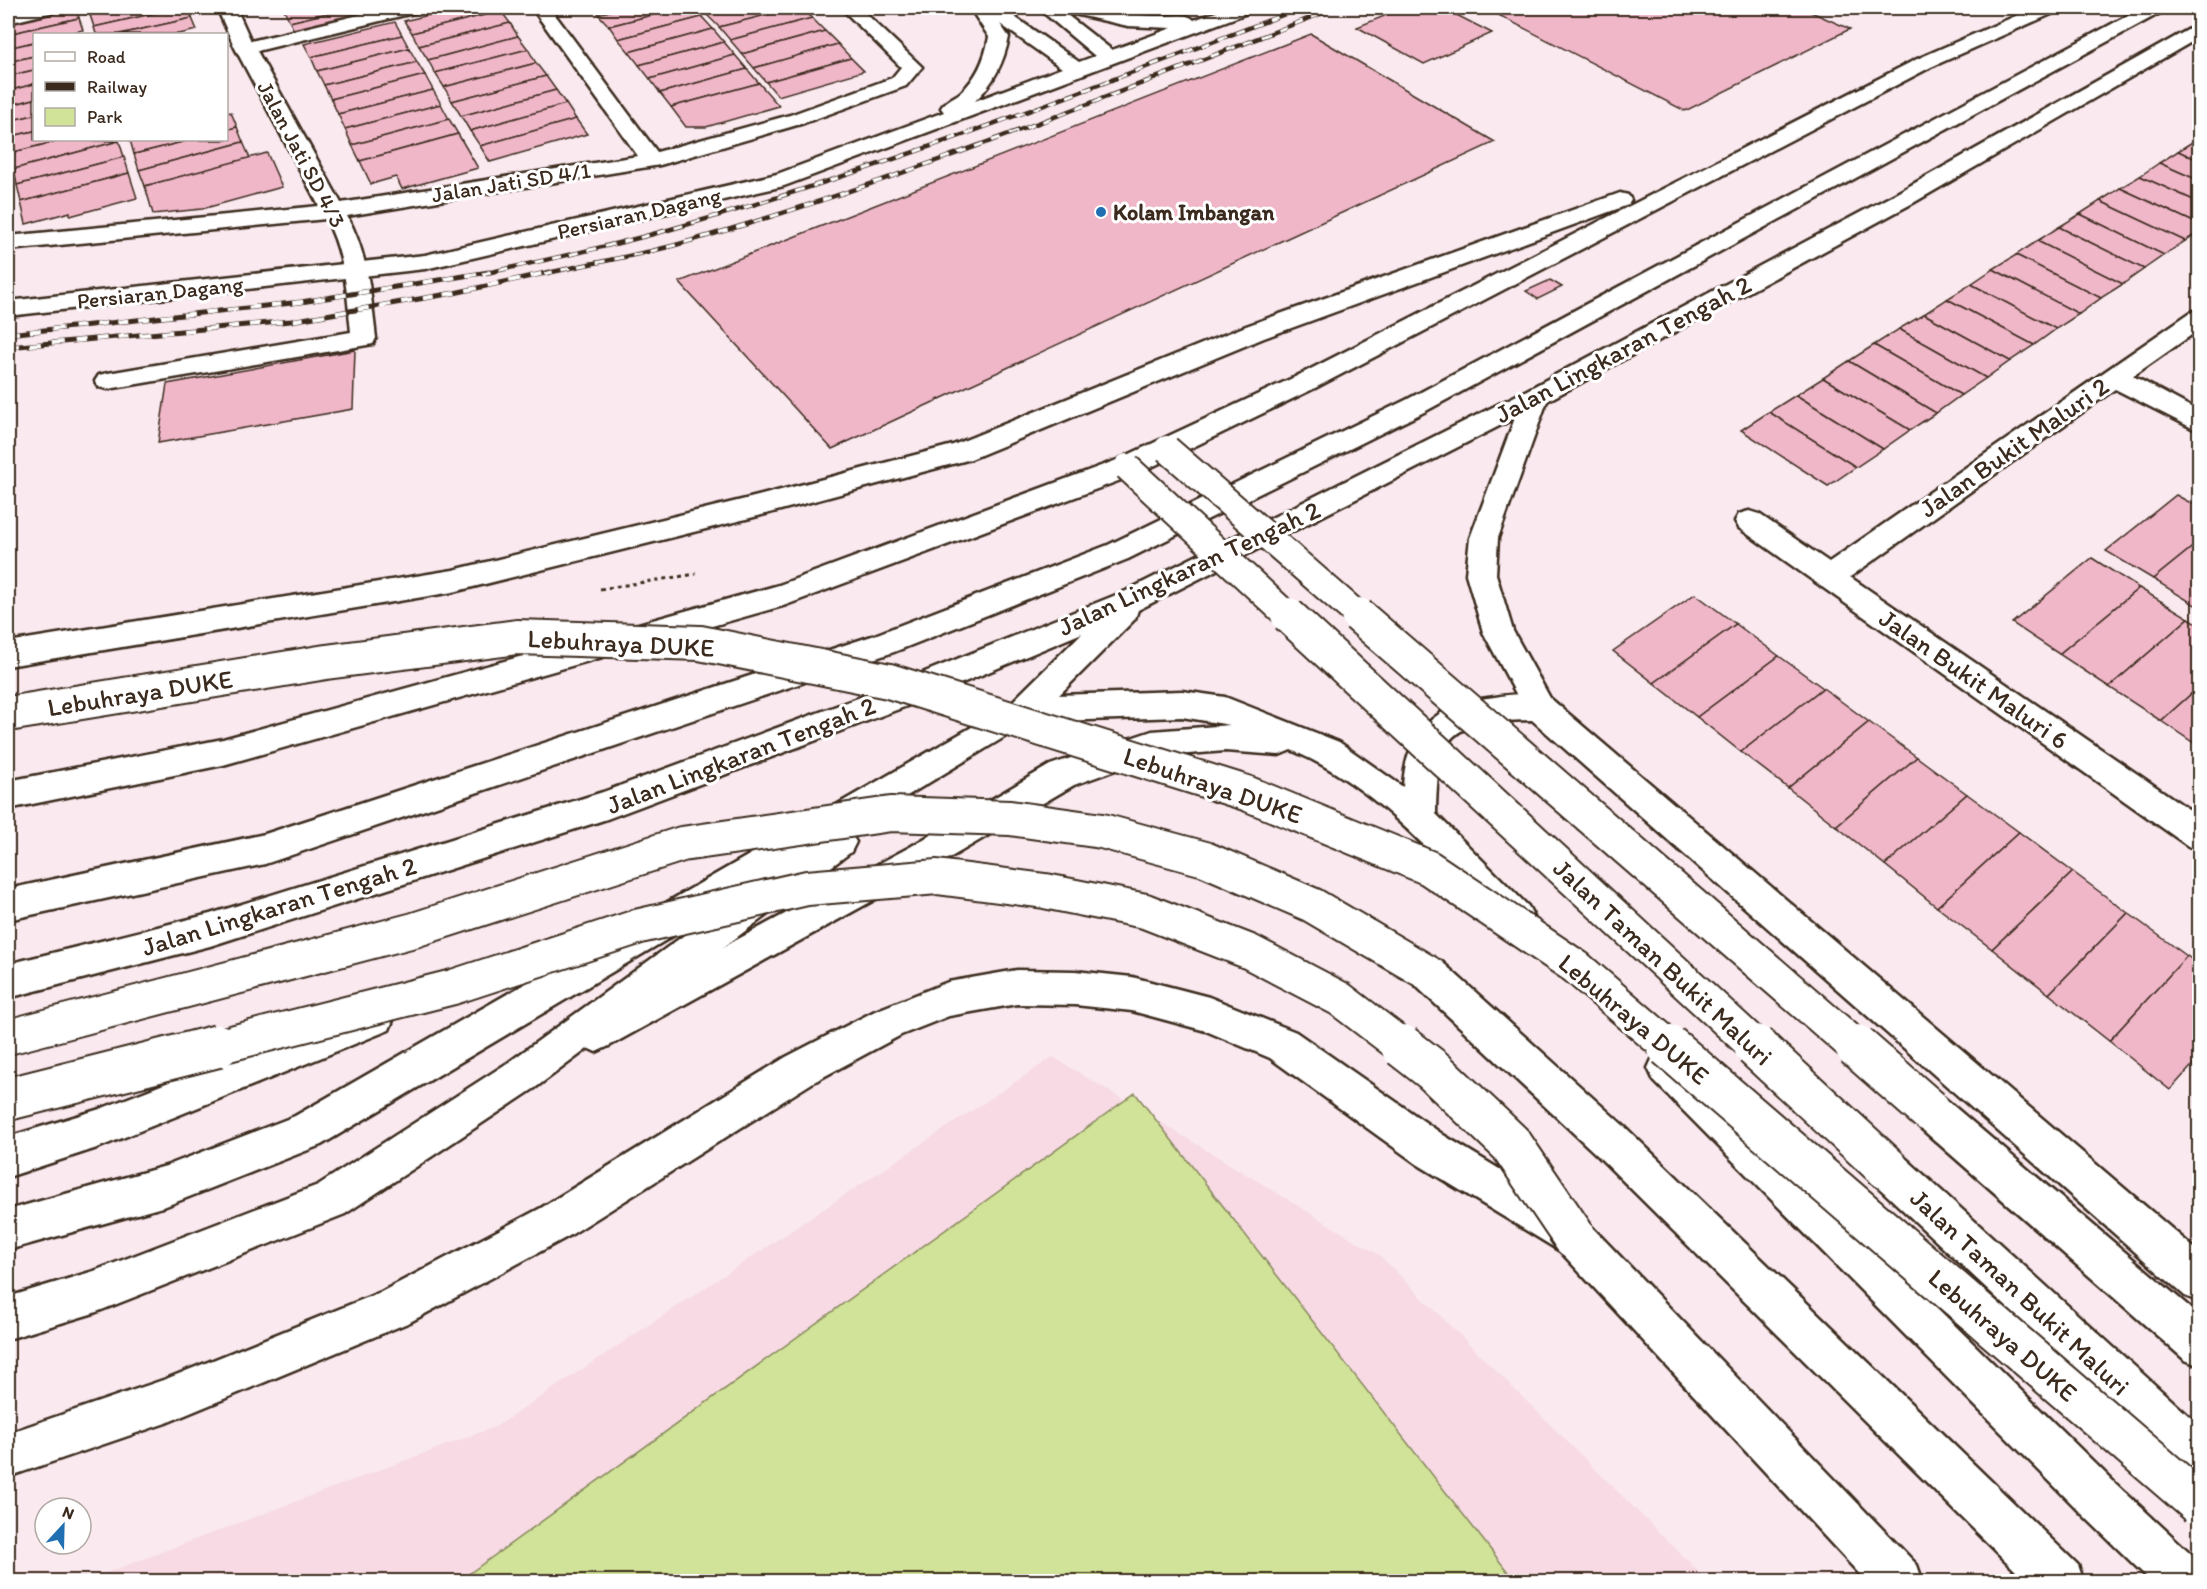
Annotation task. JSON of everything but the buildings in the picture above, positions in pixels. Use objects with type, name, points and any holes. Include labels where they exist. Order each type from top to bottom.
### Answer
[{"type":"main road","points":[[8,17],[47,8]]},
{"type":"main road","name":"Jalan Jati SD 4/3","points":[[108,381],[364,338],[356,271],[346,234],[244,48],[226,8]]},
{"type":"main road","points":[[244,48],[410,8]]},
{"type":"main road","points":[[541,8],[652,160]]},
{"type":"main road","name":"Jalan Jati SD 4/1","points":[[8,243],[334,211],[652,160],[797,119],[899,82],[912,67],[850,8]]},
{"type":"main road","points":[[910,130],[963,102],[988,72],[996,55],[999,37],[980,8]]},
{"type":"main road","points":[[990,8],[1076,69]]},
{"type":"main road","points":[[1047,8],[1108,57]]},
{"type":"main road","points":[[1072,8],[1107,17],[1160,23],[1217,17]]},
{"type":"main road","name":"Persiaran Dagang","points":[[8,309],[356,271],[437,259],[784,179],[910,130],[1243,8]]},
{"type":"main road","points":[[8,795],[223,752],[786,594],[1127,467],[1306,382],[1924,63],[2049,8]]},
{"type":"main road","name":"Jalan Lingkaran Tengah 2","points":[[8,905],[265,849],[883,644],[1118,552],[1415,406],[2155,8]]},
{"type":"main road","name":"Jalan Lingkaran Tengah 2","points":[[8,981],[210,930],[607,806],[896,697],[1136,599],[1536,396],[1905,198],[2199,29]]},
{"type":"main road","points":[[8,654],[453,581],[718,516],[961,452],[1255,332],[1752,152]]},
{"type":"main road","name":"Jalan Bukit Maluri 2","points":[[1829,577],[2199,317]]},
{"type":"main road","points":[[2114,377],[2199,423]]},
{"type":"main road","points":[[1536,396],[1484,538],[1481,574],[1497,632],[1539,707],[2199,1281]]},
{"type":"main road","points":[[1167,449],[2199,1345]]},
{"type":"main road","name":"Jalan Taman Bukit Maluri","points":[[1127,467],[2199,1457]]},
{"type":"main road","name":"Jalan Bukit Maluri 6","points":[[1749,521],[2199,836]]},
{"type":"main road","points":[[8,1230],[166,1186],[307,1131],[983,736],[1025,709],[1136,599]]},
{"type":"main road","name":"Lebuhraya DUKE","points":[[8,714],[326,662],[517,638],[700,643],[890,681],[1246,793],[1429,868],[1576,967],[2199,1504]]},
{"type":"main road","points":[[1025,709],[1193,705],[1225,710],[1328,751],[1349,764],[1419,819],[1884,1286],[2100,1500],[2186,1581]]},
{"type":"main road","points":[[1419,819],[1420,766],[1428,746],[1440,728],[1461,716],[1486,708],[1539,707]]},
{"type":"main road","points":[[8,1318],[94,1292],[331,1200],[522,1075],[983,736]]},
{"type":"main road","points":[[522,1075],[922,857],[1062,776],[1152,744],[1225,738],[1277,742],[1328,751]]},
{"type":"main road","points":[[8,1037],[414,930],[682,844],[891,814],[1010,818],[1102,831],[1205,859],[1311,905],[1428,974],[1611,1141],[2061,1581]]},
{"type":"main road","points":[[8,1157],[100,1128],[453,987],[639,926],[807,888],[937,877],[1045,891],[1145,911],[1250,952],[1340,999],[1434,1071],[1511,1144],[1574,1237],[1900,1581]]},
{"type":"main road","points":[[8,1099],[453,987]]},
{"type":"main road","points":[[8,1455],[166,1401],[395,1307],[555,1222],[799,1070],[888,1023],[948,999],[1017,987],[1075,988],[1132,994],[1209,1014],[1283,1045],[1431,1150],[1574,1237]]},
{"type":"shaded area","points":[[1053,1057],[1379,1255],[1708,1581],[82,1582],[497,1426]]},
{"type":"green space","points":[[1135,1093],[1515,1581],[459,1581]]},
{"type":"railway","points":[[482,274],[663,231],[844,176],[921,150],[1301,8]]},
{"type":"railway","points":[[544,274],[672,246],[841,194],[1090,104],[1336,8]]},
{"type":"railway","points":[[8,334],[301,302],[489,272]]},
{"type":"railway","points":[[8,347],[291,321],[454,293],[550,272]]},
{"type":"place","name":"Kolam Imbangan","points":[[1101,212]]}]
